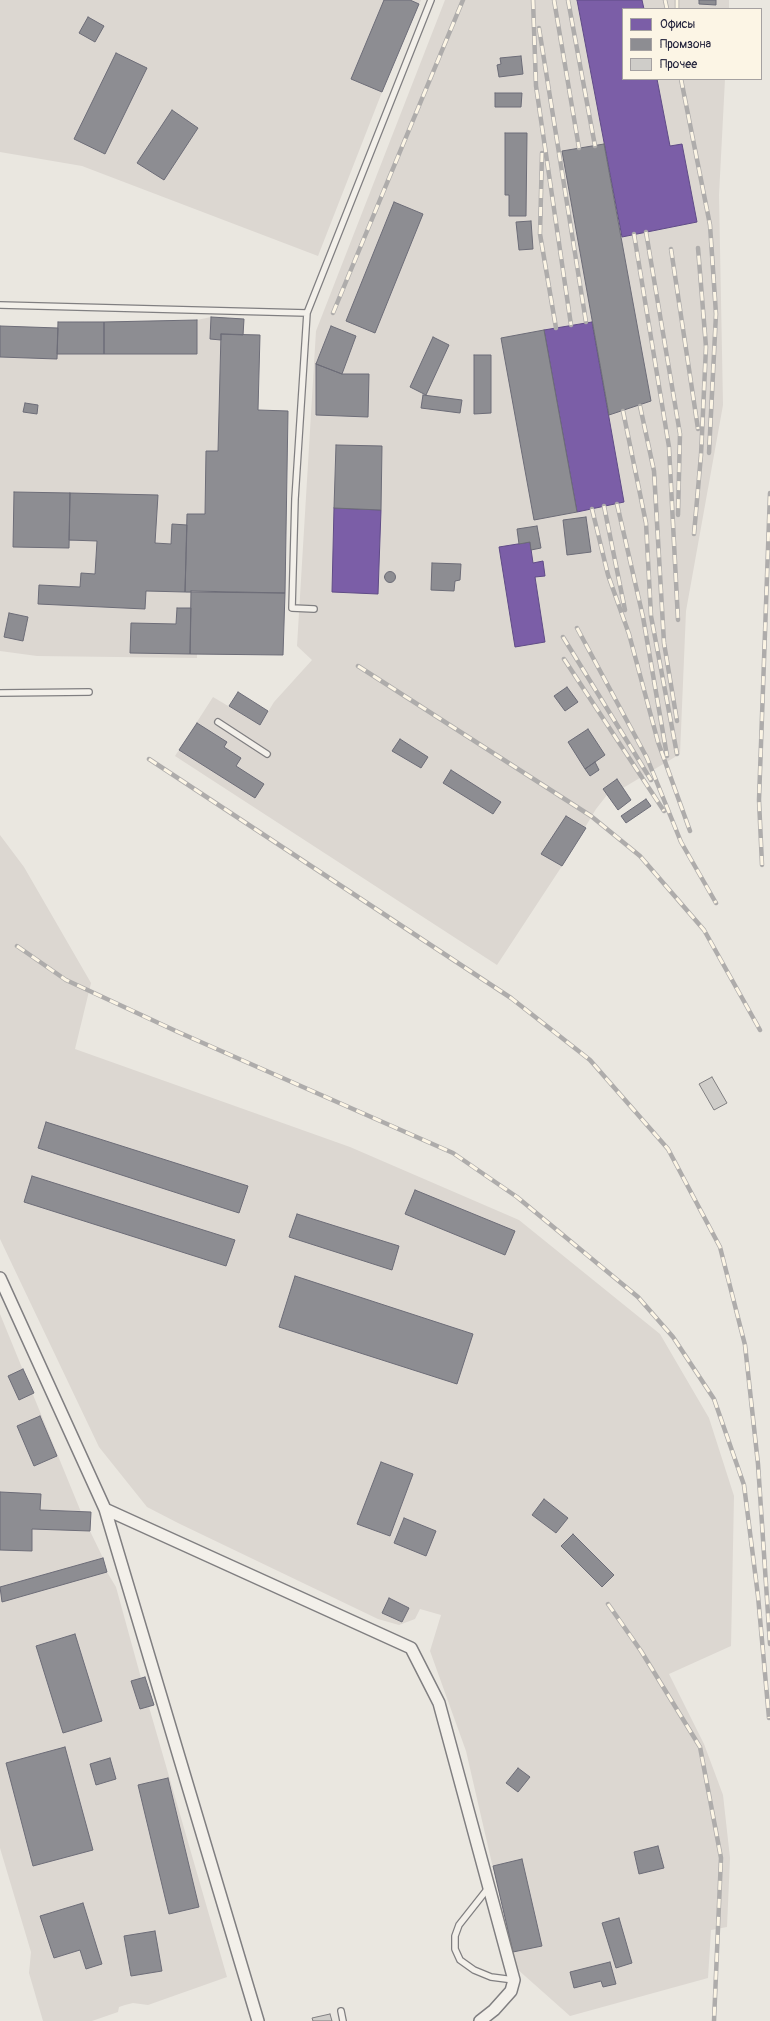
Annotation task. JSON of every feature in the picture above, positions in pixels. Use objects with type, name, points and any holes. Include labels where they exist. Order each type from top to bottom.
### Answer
[{"type":"street","points":[[0,1278],[106,1509],[258,2021]]},
{"type":"street","points":[[106,1509],[411,1648],[438,1703],[514,1980],[511,1991],[494,2010],[480,2021]]},
{"type":"lane","points":[[314,609],[292,608],[295,499],[307,313],[431,0]]},
{"type":"lane","points":[[0,305],[307,313]]},
{"type":"lane","points":[[0,693],[90,692]]},
{"type":"lane","points":[[218,722],[267,754]]},
{"type":"lane","points":[[489,1887],[459,1925],[455,1936],[455,1948],[460,1960],[474,1970],[491,1977],[514,1980]]},
{"type":"lane","points":[[341,2011],[343,2021]]},
{"type":"shaded area","points":[[0,0],[421,0],[382,92],[318,256],[82,166],[0,152]]},
{"type":"shaded area","points":[[445,0],[729,0],[729,8],[622,8],[622,80],[725,80],[719,195],[723,405],[686,611],[680,754],[623,788],[631,800],[618,810],[607,795],[596,809],[562,866],[497,965],[175,756],[213,697],[260,725],[274,702],[312,660],[297,646],[316,331]]},
{"type":"shaded area","points":[[211,317],[244,319],[244,334],[260,335],[258,410],[288,411],[283,655],[197,654],[197,658],[37,656],[0,651],[0,326],[58,328],[58,322],[197,320]]},
{"type":"shaded area","points":[[0,835],[24,867],[91,983],[75,1049],[350,1147],[519,1220],[660,1334],[709,1418],[734,1496],[731,1646],[669,1674],[704,1744],[723,1795],[730,1858],[727,1927],[711,1930],[708,1978],[570,2016],[516,1968],[466,1751],[430,1651],[441,1615],[420,1609],[415,1619],[399,1625],[378,1619],[178,1523],[147,1507],[99,1447],[0,1239]]},
{"type":"shaded area","points":[[0,1314],[81,1512],[91,1512],[90,1531],[103,1558],[107,1572],[116,1587],[141,1678],[145,1677],[154,1705],[149,1707],[227,1977],[148,2005],[133,2003],[125,2005],[119,2007],[118,2012],[92,2021],[43,2021],[29,1973],[31,1952],[0,1848]]},
{"type":"building: Офисы","points":[[577,0],[642,0],[644,8],[622,8],[622,80],[657,80],[670,146],[682,144],[697,222],[622,237]]},
{"type":"building: Офисы","points":[[592,322],[624,502],[577,512],[544,330]]},
{"type":"building: Офисы","points":[[334,508],[381,510],[378,594],[332,592]]},
{"type":"building: Офисы","points":[[530,542],[533,563],[543,561],[545,576],[535,577],[545,642],[515,647],[499,547]]},
{"type":"building: Промзона","points":[[384,0],[410,0],[419,4],[382,92],[351,79]]},
{"type":"building: Промзона","points":[[699,0],[716,0],[716,5],[699,4]]},
{"type":"building: Промзона","points":[[88,17],[104,26],[95,42],[79,33]]},
{"type":"building: Промзона","points":[[116,53],[147,68],[105,154],[74,139]]},
{"type":"building: Промзона","points":[[521,56],[523,74],[499,77],[497,65],[501,64],[500,58]]},
{"type":"building: Промзона","points":[[495,93],[522,93],[521,107],[495,107]]},
{"type":"building: Промзона","points":[[172,110],[198,128],[164,180],[137,163]]},
{"type":"building: Промзона","points":[[505,133],[527,133],[526,216],[509,216],[509,195],[505,195]]},
{"type":"building: Промзона","points":[[604,144],[651,401],[609,415],[562,151]]},
{"type":"building: Промзона","points":[[394,202],[423,214],[375,333],[346,321]]},
{"type":"building: Промзона","points":[[531,221],[533,249],[519,250],[516,222]]},
{"type":"building: Промзона","points":[[211,317],[244,319],[243,335],[221,334],[221,340],[210,339]]},
{"type":"building: Промзона","points":[[197,320],[197,354],[104,354],[104,322]]},
{"type":"building: Промзона","points":[[58,322],[104,322],[104,354],[57,354]]},
{"type":"building: Промзона","points":[[0,326],[58,328],[57,359],[0,357]]},
{"type":"building: Промзона","points":[[331,326],[356,336],[342,374],[316,364]]},
{"type":"building: Промзона","points":[[544,330],[577,512],[534,520],[501,338]]},
{"type":"building: Промзона","points":[[221,334],[260,335],[258,410],[288,411],[285,593],[185,592],[187,514],[205,514],[206,451],[218,451]]},
{"type":"building: Промзона","points":[[433,337],[449,345],[426,395],[410,387]]},
{"type":"building: Промзона","points":[[474,355],[491,355],[491,413],[474,414]]},
{"type":"building: Промзона","points":[[316,364],[342,374],[369,374],[368,417],[316,415]]},
{"type":"building: Промзона","points":[[423,395],[462,400],[460,413],[421,408]]},
{"type":"building: Промзона","points":[[25,403],[38,405],[37,414],[23,412]]},
{"type":"building: Промзона","points":[[336,445],[382,446],[381,510],[334,508]]},
{"type":"building: Промзона","points":[[14,492],[70,493],[69,548],[13,547]]},
{"type":"building: Промзона","points":[[70,493],[158,495],[155,543],[171,544],[172,524],[187,525],[185,592],[146,591],[145,609],[38,604],[39,585],[80,587],[81,573],[95,574],[97,541],[69,540]]},
{"type":"building: Промзона","points":[[586,517],[591,552],[567,555],[563,520]]},
{"type":"building: Промзона","points":[[537,526],[541,548],[531,550],[530,542],[519,544],[517,529]]},
{"type":"building: Промзона","points":[[432,563],[461,564],[460,580],[455,581],[454,591],[431,590]]},
{"type":"building: Промзона","points":[[388,572],[392,572],[394,573],[394,581],[388,582],[385,579],[385,575]]},
{"type":"building: Промзона","points":[[191,591],[285,593],[283,655],[190,654]]},
{"type":"building: Промзона","points":[[177,608],[191,608],[190,654],[130,653],[131,623],[176,624]]},
{"type":"building: Промзона","points":[[9,613],[28,617],[23,641],[4,637]]},
{"type":"building: Промзона","points":[[567,687],[578,702],[565,711],[554,696]]},
{"type":"building: Промзона","points":[[238,692],[268,711],[260,725],[229,706]]},
{"type":"building: Промзона","points":[[197,723],[227,742],[224,747],[241,758],[236,766],[264,784],[255,798],[179,750]]},
{"type":"building: Промзона","points":[[588,729],[605,755],[585,769],[568,742]]},
{"type":"building: Промзона","points":[[400,739],[428,757],[421,768],[392,751]]},
{"type":"building: Промзона","points":[[595,762],[599,770],[590,776],[585,769]]},
{"type":"building: Промзона","points":[[451,770],[501,802],[493,814],[443,783]]},
{"type":"building: Промзона","points":[[617,779],[631,800],[618,810],[603,789]]},
{"type":"building: Промзона","points":[[646,799],[651,806],[626,823],[621,816]]},
{"type":"building: Промзона","points":[[566,816],[586,828],[562,866],[541,854]]},
{"type":"building: Промзона","points":[[46,1122],[248,1186],[239,1213],[38,1148]]},
{"type":"building: Промзона","points":[[32,1176],[235,1240],[226,1266],[24,1202]]},
{"type":"building: Промзона","points":[[415,1190],[515,1231],[505,1255],[405,1214]]},
{"type":"building: Промзона","points":[[297,1214],[399,1246],[392,1270],[289,1237]]},
{"type":"building: Промзона","points":[[295,1276],[473,1334],[457,1384],[279,1327]]},
{"type":"building: Промзона","points":[[23,1369],[34,1393],[19,1400],[8,1376]]},
{"type":"building: Промзона","points":[[40,1416],[57,1456],[34,1466],[17,1426]]},
{"type":"building: Промзона","points":[[381,1462],[413,1474],[390,1536],[357,1524]]},
{"type":"building: Промзона","points":[[0,1492],[41,1494],[40,1510],[91,1512],[90,1531],[32,1529],[32,1551],[0,1550]]},
{"type":"building: Промзона","points":[[544,1499],[568,1518],[556,1533],[532,1515]]},
{"type":"building: Промзона","points":[[404,1518],[436,1531],[426,1556],[394,1543]]},
{"type":"building: Промзона","points":[[573,1534],[614,1575],[602,1587],[561,1546]]},
{"type":"building: Промзона","points":[[103,1558],[107,1572],[2,1602],[0,1587]]},
{"type":"building: Промзона","points":[[389,1598],[409,1608],[402,1622],[382,1613]]},
{"type":"building: Промзона","points":[[75,1634],[102,1721],[63,1733],[36,1646]]},
{"type":"building: Промзона","points":[[145,1677],[154,1705],[140,1709],[131,1681]]},
{"type":"building: Промзона","points":[[65,1747],[93,1850],[33,1866],[6,1763]]},
{"type":"building: Промзона","points":[[110,1758],[116,1779],[96,1785],[90,1764]]},
{"type":"building: Промзона","points":[[518,1768],[530,1777],[518,1792],[506,1783]]},
{"type":"building: Промзона","points":[[168,1778],[199,1907],[169,1914],[138,1785]]},
{"type":"building: Промзона","points":[[658,1846],[664,1868],[639,1874],[634,1852]]},
{"type":"building: Промзона","points":[[522,1859],[542,1946],[513,1952],[493,1866]]},
{"type":"building: Промзона","points":[[83,1903],[102,1964],[86,1969],[80,1950],[54,1958],[40,1916]]},
{"type":"building: Промзона","points":[[619,1918],[632,1963],[616,1968],[602,1923]]},
{"type":"building: Промзона","points":[[155,1931],[162,1971],[131,1976],[124,1936]]},
{"type":"building: Промзона","points":[[610,1962],[616,1984],[603,1987],[601,1981],[574,1988],[570,1972]]},
{"type":"building: Прочее","points":[[712,1077],[727,1103],[714,1110],[699,1084]]},
{"type":"building: Прочее","points":[[330,2014],[332,2021],[313,2021],[312,2018]]},
{"type":"railway","points":[[333,313],[463,0]]},
{"type":"railway","points":[[533,0],[536,86],[571,325]]},
{"type":"railway","points":[[554,0],[579,148]]},
{"type":"railway","points":[[568,0],[595,146]]},
{"type":"railway","points":[[665,0],[667,8]]},
{"type":"railway","points":[[677,0],[677,8]]},
{"type":"railway","points":[[539,28],[586,322]]},
{"type":"railway","points":[[681,80],[710,225],[716,314],[709,453]]},
{"type":"railway","points":[[542,153],[540,234],[556,328]]},
{"type":"railway","points":[[646,232],[680,434],[678,515]]},
{"type":"railway","points":[[634,234],[669,447],[678,620]]},
{"type":"railway","points":[[694,534],[701,455],[706,347],[698,248]]},
{"type":"railway","points":[[671,249],[698,429]]},
{"type":"railway","points":[[640,406],[654,471],[664,643],[677,721]]},
{"type":"railway","points":[[623,411],[646,523],[651,616],[677,754]]},
{"type":"railway","points":[[762,865],[759,800],[770,493]]},
{"type":"railway","points":[[617,504],[643,617],[667,756]]},
{"type":"railway","points":[[604,506],[625,610]]},
{"type":"railway","points":[[592,509],[608,575],[629,634],[658,742],[690,831]]},
{"type":"railway","points":[[577,628],[647,758],[681,842],[716,903]]},
{"type":"railway","points":[[563,637],[651,780]]},
{"type":"railway","points":[[564,659],[664,811]]},
{"type":"railway","points":[[358,666],[591,816],[640,856],[704,930],[760,1030]]},
{"type":"railway","points":[[149,759],[511,998],[590,1060],[668,1149],[720,1247],[745,1345],[758,1464],[770,1644]]},
{"type":"railway","points":[[17,946],[66,980],[178,1032],[453,1153],[517,1197],[638,1297],[673,1337],[714,1399],[744,1485],[758,1596],[769,1718]]},
{"type":"railway","points":[[608,1604],[641,1651],[700,1747],[721,1858],[714,2021]]}]
